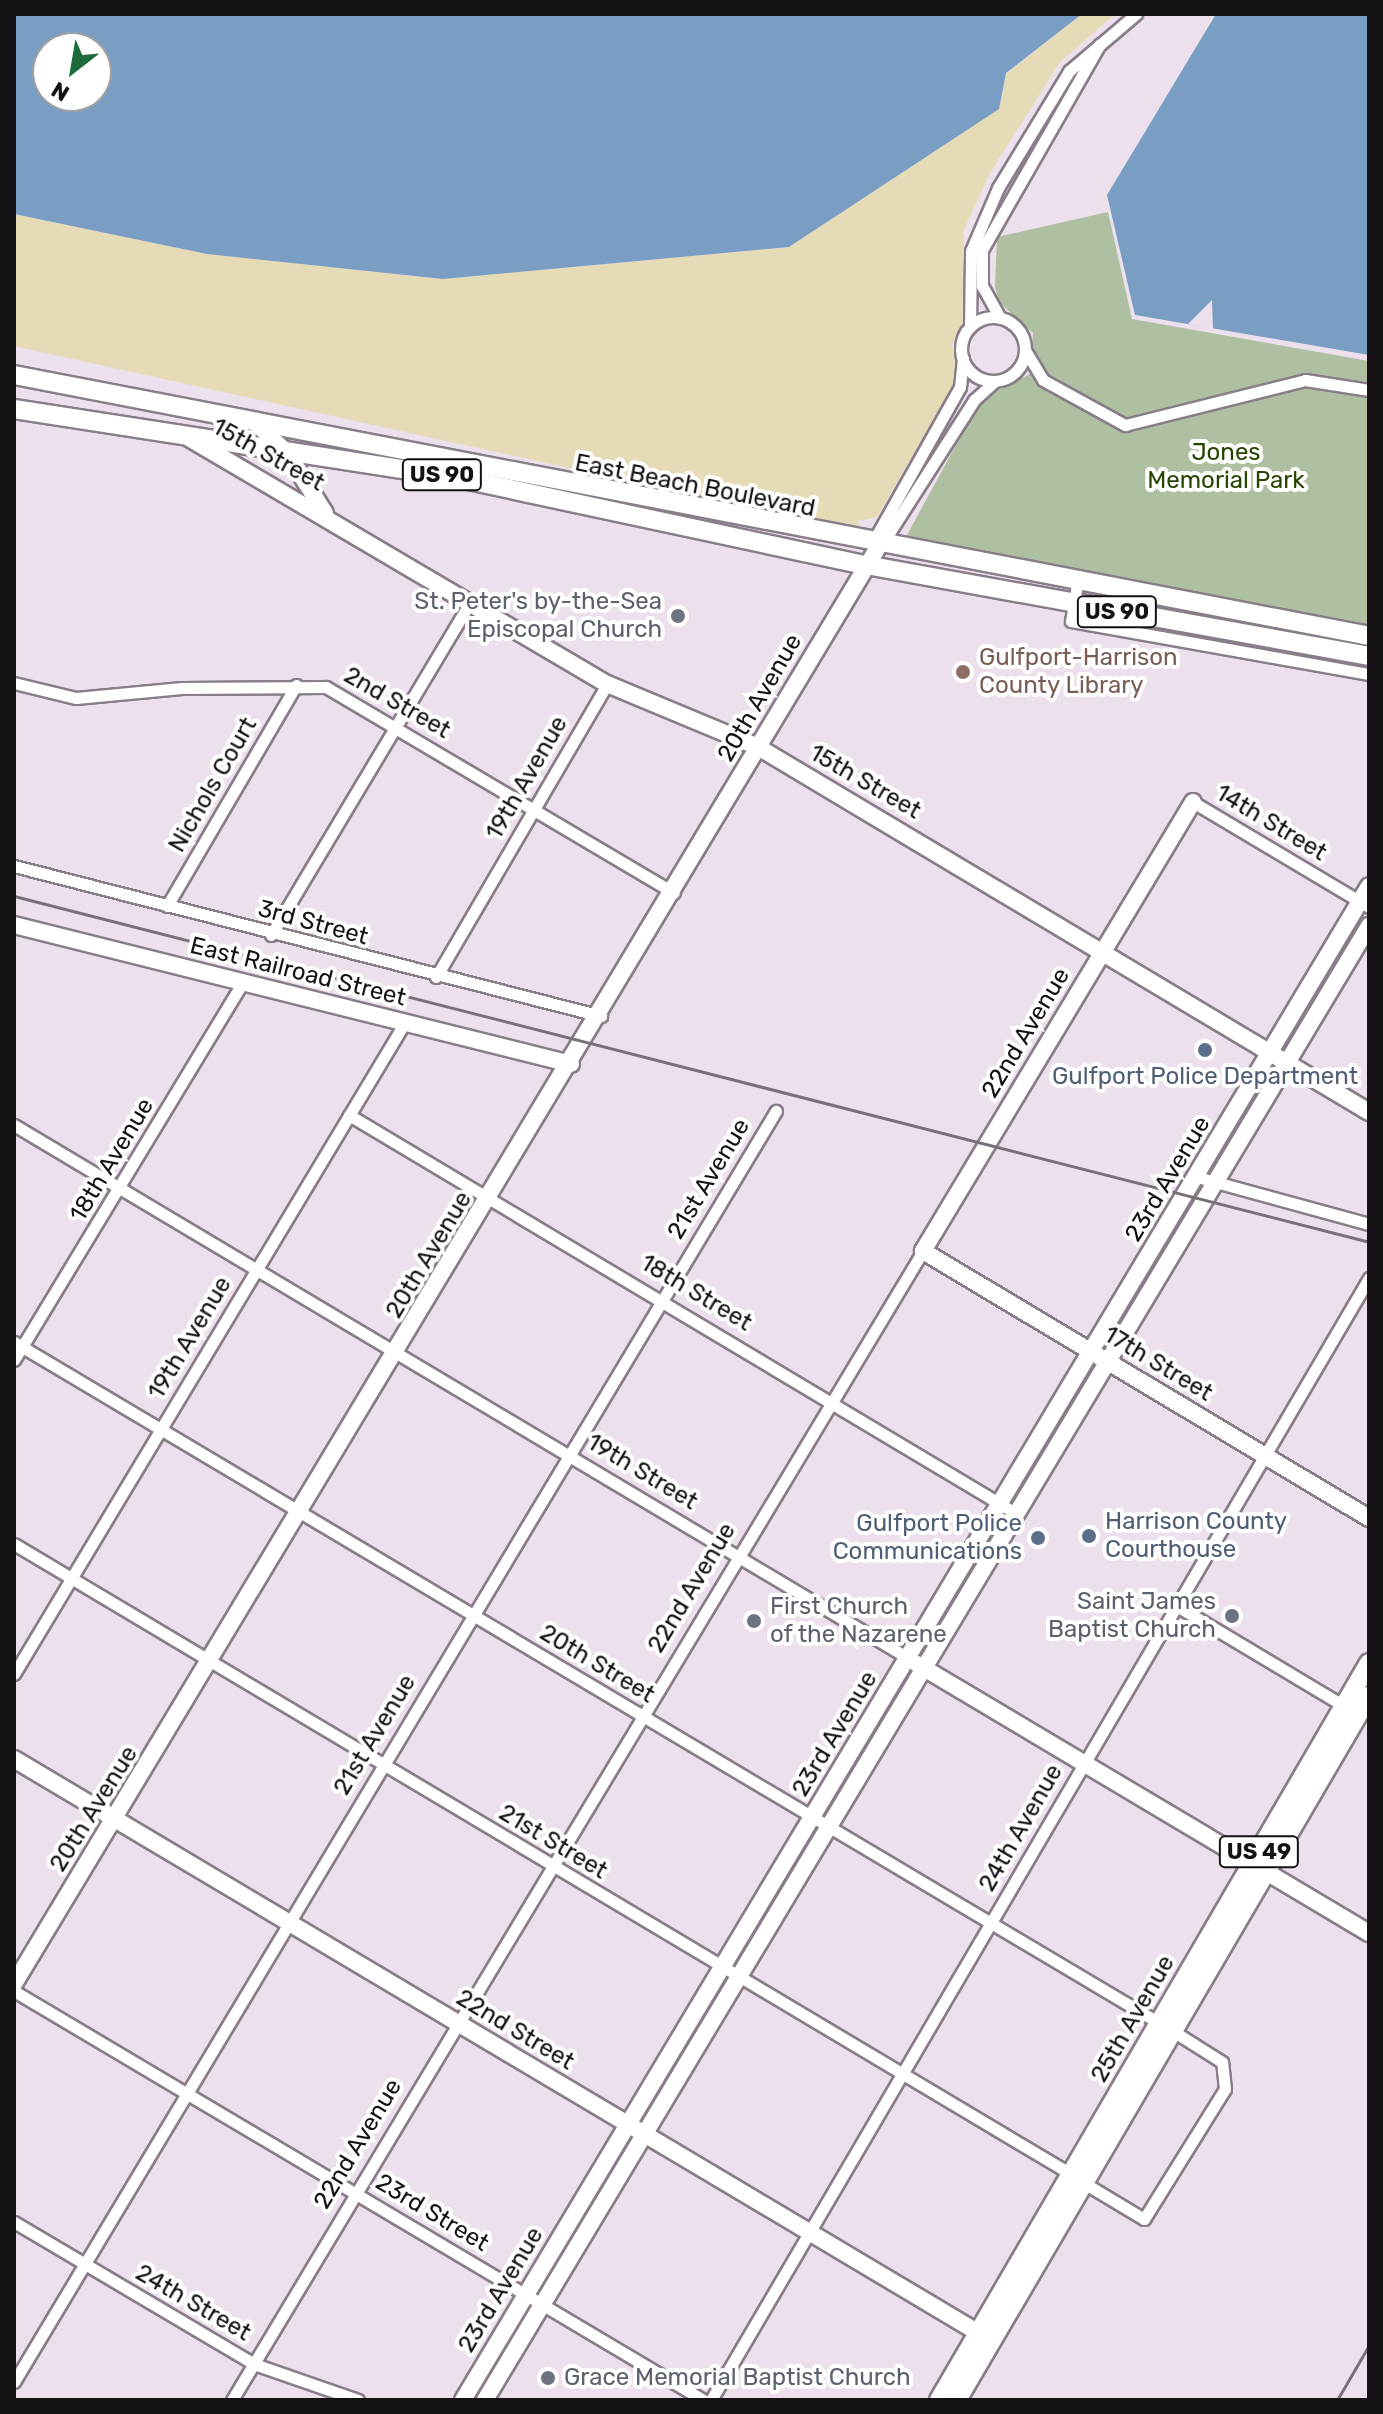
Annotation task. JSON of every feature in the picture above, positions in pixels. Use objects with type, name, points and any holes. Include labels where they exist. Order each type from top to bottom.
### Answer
[{"type":"main road","name":"East Beach Boulevard","points":[[14,375],[878,547],[1369,636]]},
{"type":"main road","name":"East Beach Boulevard","points":[[14,409],[454,477],[866,565],[1369,656]]},
{"type":"main road","name":"25th Avenue","points":[[1357,1714],[1369,1663]]},
{"type":"main road","name":"25th Avenue","points":[[939,2400],[985,2337],[1259,1868],[1369,1696]]},
{"type":"main road","name":"25th Avenue","points":[[957,2400],[985,2337]]},
{"type":"street","points":[[1136,14],[1063,80],[988,211],[968,263],[975,301],[963,358],[976,376],[995,381],[1008,377],[1043,380],[1125,425],[1305,380],[1369,390]]},
{"type":"street","points":[[1043,380],[1025,350],[1019,330],[1000,318],[982,286],[982,250],[1100,44]]},
{"type":"street","points":[[970,327],[1000,318]]},
{"type":"street","points":[[1008,377],[1025,350]]},
{"type":"street","name":"20th Avenue","points":[[878,547],[878,533],[960,387],[963,358]]},
{"type":"street","name":"20th Avenue","points":[[14,1984],[302,1514],[601,1016],[866,565],[974,400],[995,381]]},
{"type":"street","name":"15th Street","points":[[258,425],[287,453],[326,514]]},
{"type":"street","name":"15th Street","points":[[187,437],[326,514],[607,684],[758,747],[1369,1112]]},
{"type":"street","points":[[1077,584],[1071,621],[1369,674]]},
{"type":"street","points":[[271,935],[470,602]]},
{"type":"street","name":"2nd Street","points":[[14,683],[76,698],[296,685],[326,687],[674,893]]},
{"type":"street","name":"19th Avenue","points":[[436,977],[607,684]]},
{"type":"street","name":"Nichols Court","points":[[167,906],[296,685]]},
{"type":"street","name":"22nd Avenue","points":[[232,2400],[1193,802]]},
{"type":"street","name":"14th Street","points":[[1193,802],[1366,898]]},
{"type":"street","name":"3rd Street","points":[[14,866],[271,935],[601,1016]]},
{"type":"street","name":"23rd Avenue","points":[[463,2400],[1331,951],[1366,898]]},
{"type":"street","name":"East Railroad Street","points":[[14,925],[571,1064]]},
{"type":"street","name":"23rd Avenue","points":[[485,2400],[1369,926]]},
{"type":"street","points":[[1331,951],[1344,969]]},
{"type":"street","name":"18th Avenue","points":[[14,1360],[18,1344],[121,1189],[243,982]]},
{"type":"street","name":"19th Avenue","points":[[14,1674],[404,1024]]},
{"type":"street","name":"21st Avenue","points":[[14,2382],[776,1111]]},
{"type":"street","name":"18th Street","points":[[349,1115],[662,1298],[1017,1514]]},
{"type":"street","name":"19th Street","points":[[14,1125],[1369,1933]]},
{"type":"street","points":[[1197,1177],[1369,1224]]},
{"type":"street","name":"17th Street","points":[[923,1251],[1369,1518]]},
{"type":"street","name":"24th Avenue","points":[[711,2400],[1369,1278]]},
{"type":"street","name":"20th Street","points":[[18,1344],[1222,2062],[1225,2089],[1144,2219]]},
{"type":"street","name":"21st Street","points":[[14,1544],[1144,2219]]},
{"type":"street","points":[[1177,1606],[1357,1714]]},
{"type":"street","name":"22nd Street","points":[[14,1759],[985,2337]]},
{"type":"street","name":"23rd Street","points":[[14,1991],[703,2400]]},
{"type":"street","name":"24th Street","points":[[14,2222],[254,2364],[358,2400]]},
{"type":"green space","name":"Jones Memorial Park","points":[[1108,212],[1132,319],[1369,361],[1369,625],[919,544],[907,535],[981,399],[1030,374],[1033,333],[999,302],[995,287],[997,237]]},
{"type":"sand","points":[[1082,14],[1115,14],[1060,62],[990,173],[963,232],[967,314],[952,344],[957,379],[877,517],[858,521],[861,532],[14,346],[14,214],[207,254],[443,279],[789,247],[999,109],[1006,74]]},
{"type":"water","points":[[14,14],[1082,14],[1006,73],[999,109],[789,247],[443,279],[207,254],[14,214]]},
{"type":"water","points":[[1216,14],[1369,14],[1369,355],[1135,315],[1107,195]]},
{"type":"pier","points":[[1212,300],[1213,329],[1188,324]]},
{"type":"railway","points":[[14,896],[1369,1242]]},
{"type":"railway","points":[[1337,2400],[1369,2345]]},
{"type":"place","name":"St. Peter's by-the-Sea Episcopal Church","points":[[678,616]]},
{"type":"place","name":"Gulfport-Harrison County Library","points":[[963,672]]},
{"type":"place","name":"Gulfport Police Department","points":[[1205,1050]]},
{"type":"place","name":"Harrison County Courthouse","points":[[1089,1536]]},
{"type":"place","name":"Gulfport Police Communications","points":[[1038,1538]]},
{"type":"place","name":"Saint James Baptist Church","points":[[1232,1616]]},
{"type":"place","name":"First Church of the Nazarene","points":[[754,1621]]},
{"type":"place","name":"Grace Memorial Baptist Church","points":[[548,2378]]}]
